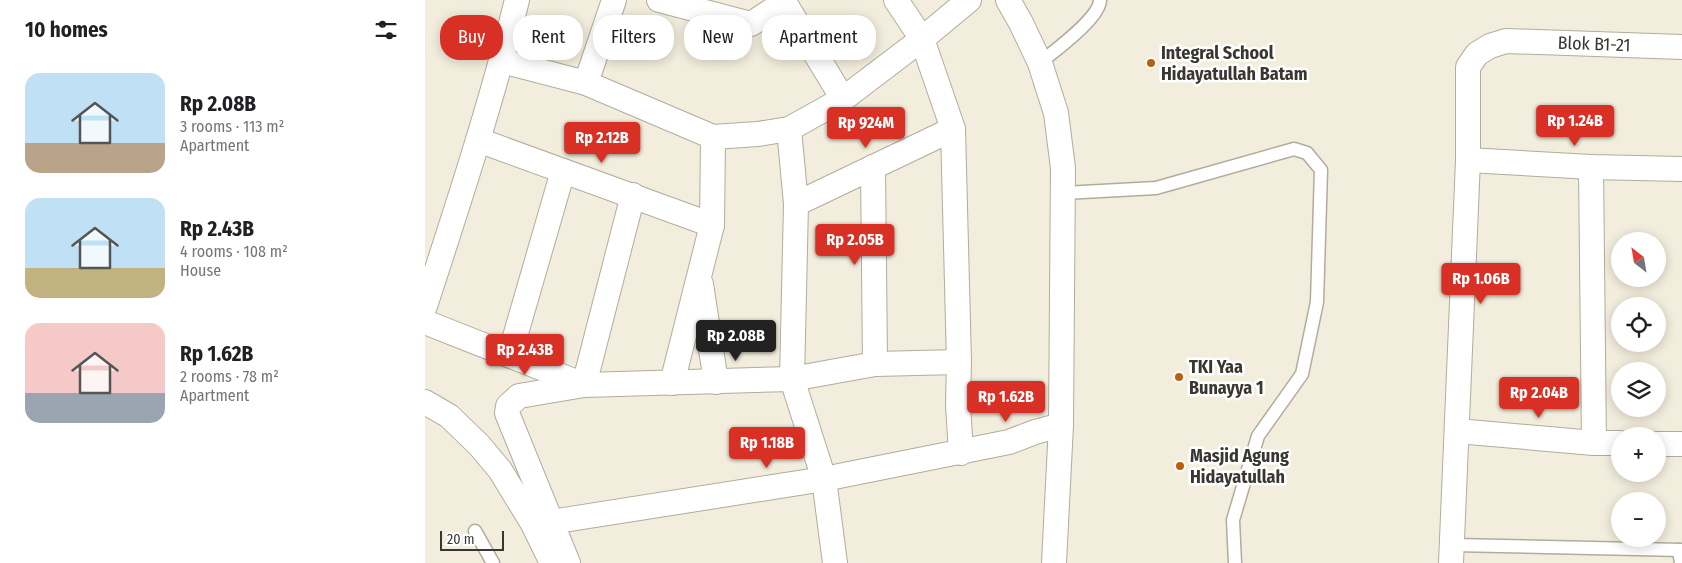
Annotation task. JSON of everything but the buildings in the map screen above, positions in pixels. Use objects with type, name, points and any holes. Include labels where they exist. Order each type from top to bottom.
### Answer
[{"type":"street","points":[[425,306],[502,61],[517,0]]},
{"type":"street","points":[[586,83],[614,0]]},
{"type":"street","points":[[659,0],[751,24],[784,1],[843,99]]},
{"type":"street","points":[[896,0],[922,39],[953,129],[959,362],[958,405],[961,453]]},
{"type":"street","points":[[502,61],[586,83],[713,137],[789,130],[843,99],[922,39],[969,0]]},
{"type":"street","points":[[1008,0],[1040,63],[1056,113],[1063,168],[1061,426],[1054,563]]},
{"type":"street","name":"Blok B1-21","points":[[1468,160],[1468,67],[1477,54],[1489,46],[1506,41],[1682,47]]},
{"type":"street","points":[[796,204],[953,129]]},
{"type":"street","points":[[789,130],[796,204],[792,379],[824,479],[835,563]]},
{"type":"street","points":[[672,383],[712,225],[713,137]]},
{"type":"street","points":[[478,140],[712,225]]},
{"type":"street","points":[[1452,554],[1468,160],[1591,167],[1682,169]]},
{"type":"street","points":[[873,167],[875,364]]},
{"type":"street","points":[[1591,167],[1594,443]]},
{"type":"street","points":[[510,354],[563,171]]},
{"type":"street","points":[[584,385],[633,195]]},
{"type":"street","points":[[699,274],[716,382]]},
{"type":"street","points":[[425,322],[510,354],[584,385]]},
{"type":"street","points":[[568,563],[507,413],[508,406],[519,396],[584,385],[792,379],[875,364],[959,362]]},
{"type":"street","points":[[425,402],[449,416],[479,445],[495,464],[533,524],[552,563]]},
{"type":"street","points":[[551,522],[824,479],[961,453],[1016,440],[1035,432],[1061,426]]},
{"type":"street","points":[[1457,431],[1611,443]]},
{"type":"street","points":[[1666,444],[1682,444]]},
{"type":"lane","points":[[1040,63],[1093,18],[1101,0]]},
{"type":"lane","points":[[1063,193],[1156,188],[1294,149],[1307,153],[1321,170],[1317,302],[1302,374],[1258,436],[1233,520],[1235,563]]},
{"type":"lane","points":[[475,531],[493,563]]},
{"type":"lane","points":[[1452,554],[1681,554]]},
{"type":"place","name":"Integral School Hidayatullah Batam","points":[[1151,63]]},
{"type":"place","name":"TKI Yaa Bunayya 1","points":[[1179,377]]},
{"type":"place","name":"Masjid Agung Hidayatullah","points":[[1180,466]]}]
